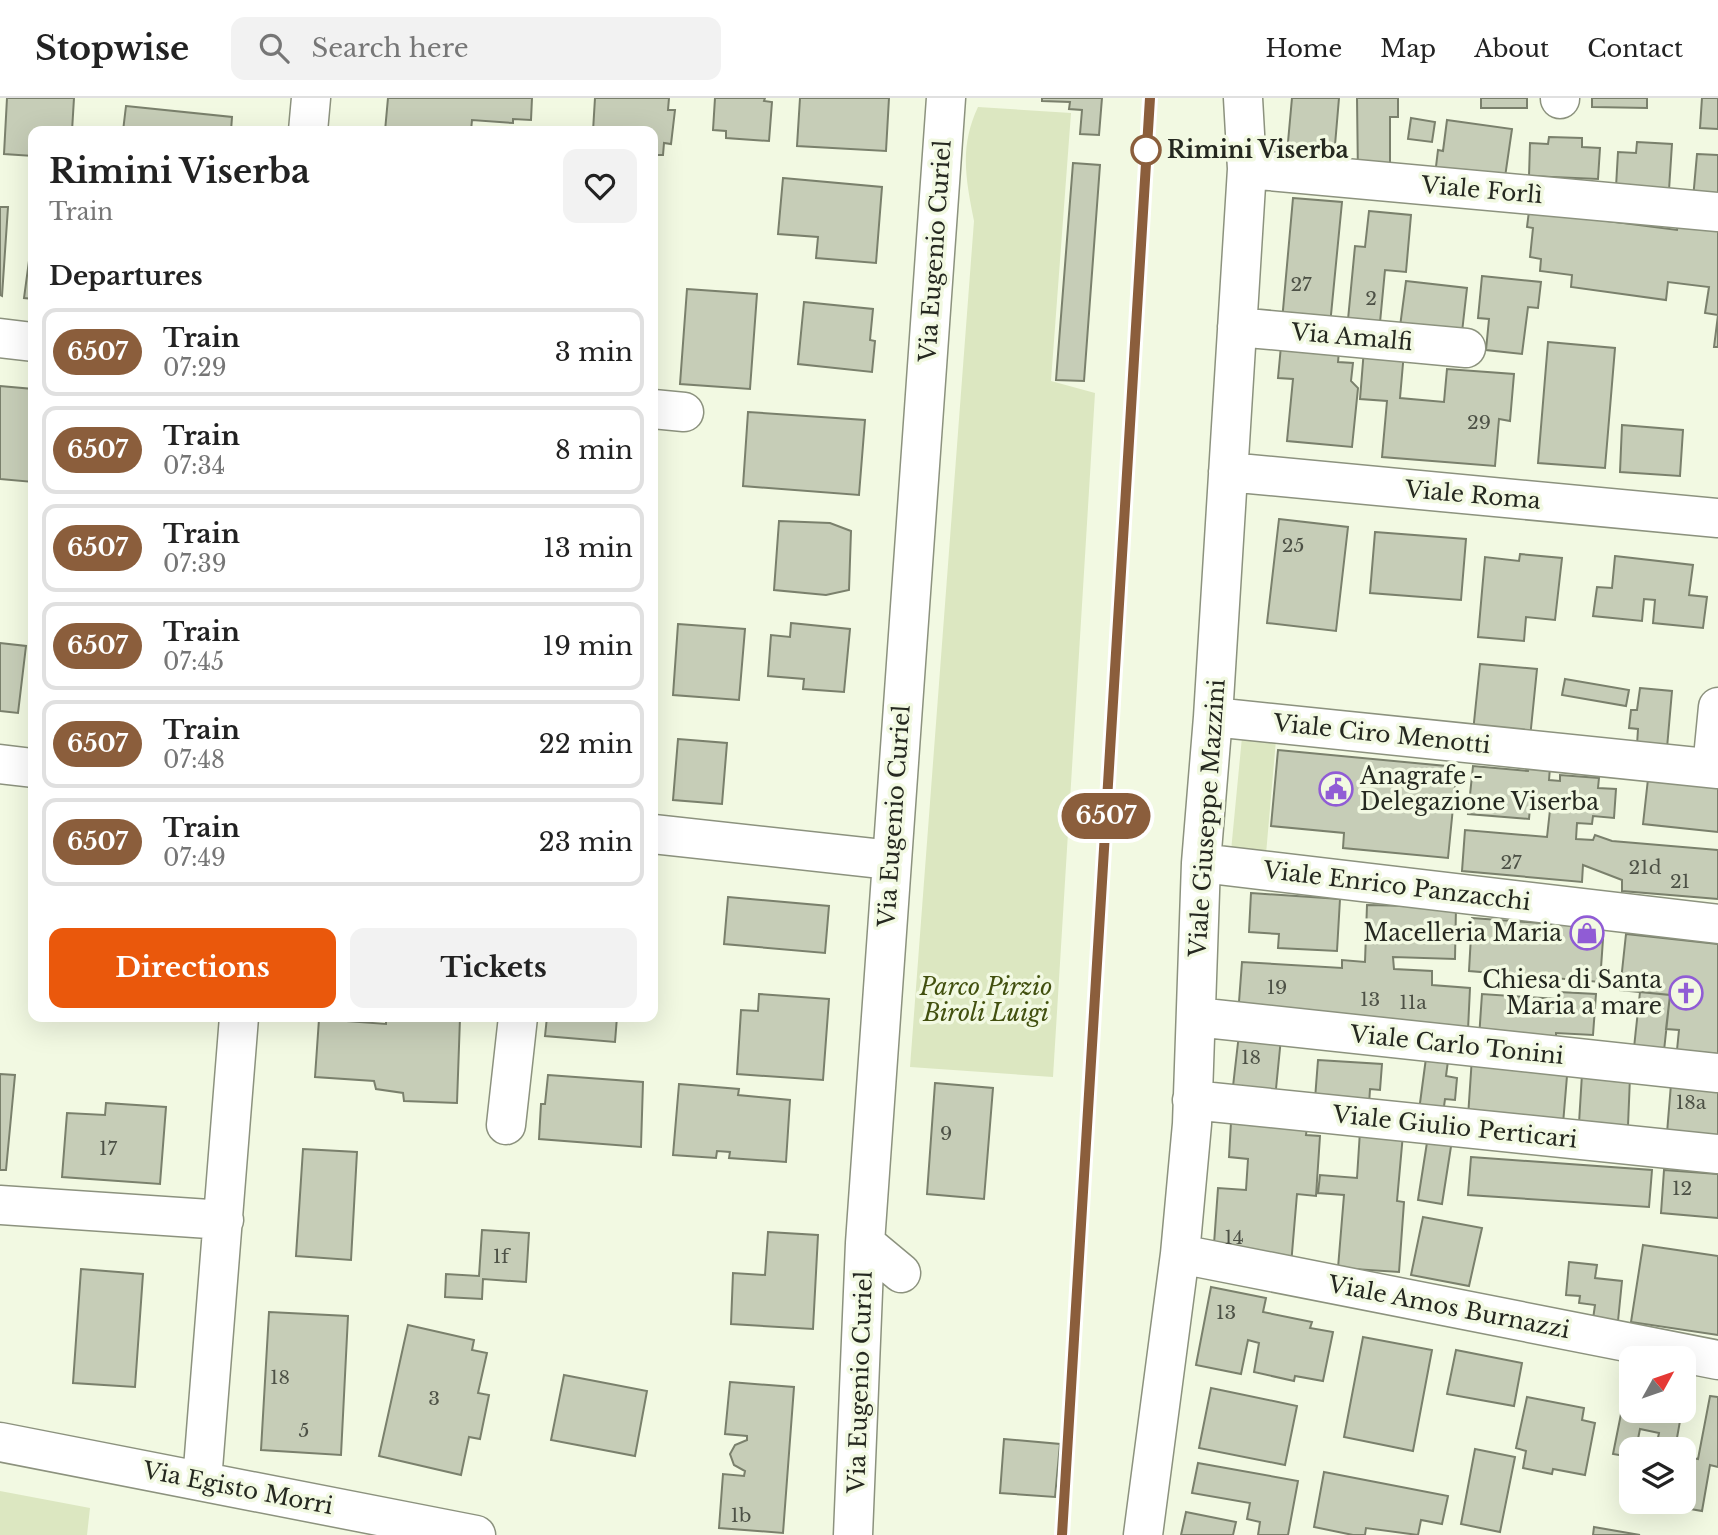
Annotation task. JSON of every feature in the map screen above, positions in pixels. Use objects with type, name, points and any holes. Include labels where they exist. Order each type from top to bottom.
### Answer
[{"type":"street","points":[[308,126],[311,98]]},
{"type":"street","name":"Via Eugenio Curiel","points":[[853,1535],[865,1243],[946,98]]},
{"type":"street","name":"Viale Giuseppe Mazzini","points":[[1143,1535],[1180,1255],[1192,1100],[1201,863],[1213,717],[1247,169],[1243,98]]},
{"type":"street","name":"Viale Forlì","points":[[1247,169],[1718,212]]},
{"type":"street","name":"Via Amalfi","points":[[1237,327],[1466,348]]},
{"type":"street","points":[[0,338],[28,341]]},
{"type":"street","name":"Viale Roma","points":[[1228,472],[1718,518]]},
{"type":"street","points":[[1715,768],[1718,707]]},
{"type":"street","name":"Viale Ciro Menotti","points":[[1213,717],[1715,768]]},
{"type":"street","points":[[0,764],[28,767]]},
{"type":"street","points":[[658,835],[891,860]]},
{"type":"street","name":"Viale Enrico Panzacchi","points":[[1201,863],[1718,924]]},
{"type":"street","name":"Viale Carlo Tonini","points":[[1196,1017],[1718,1073]]},
{"type":"street","points":[[202,1481],[239,1022]]},
{"type":"street","points":[[506,1125],[517,1022]]},
{"type":"street","name":"Viale Giulio Perticari","points":[[1192,1100],[1718,1154]]},
{"type":"street","points":[[0,1205],[224,1220]]},
{"type":"street","points":[[865,1243],[901,1273]]},
{"type":"street","name":"Viale Amos Burnazzi","points":[[1180,1255],[1718,1360]]},
{"type":"street","name":"Via Egisto Morri","points":[[0,1442],[476,1535]]},
{"type":"green space","name":"Parco Pirzio Biroli Luigi","points":[[978,107],[1071,113],[1051,381],[1095,393],[1053,1077],[910,1067],[974,221],[966,150]]},
{"type":"green space","points":[[1242,737],[1276,740],[1266,854],[1231,851]]},
{"type":"green space","points":[[0,1491],[90,1508],[87,1535],[0,1535]]},
{"type":"building","points":[[7,98],[74,98],[72,126],[28,126],[28,156],[4,154]]},
{"type":"building","points":[[388,98],[532,98],[531,120],[513,119],[513,123],[472,120],[471,126],[385,126]]},
{"type":"building","points":[[595,98],[669,98],[668,110],[675,110],[671,144],[664,143],[663,155],[658,155],[658,126],[593,126]]},
{"type":"building","points":[[715,98],[765,98],[764,101],[772,102],[769,141],[726,138],[726,131],[713,130]]},
{"type":"building","points":[[800,98],[889,98],[886,151],[797,146]]},
{"type":"building","points":[[1042,98],[1102,98],[1099,135],[1080,134],[1082,110],[1069,109],[1070,102],[1042,101]]},
{"type":"building","points":[[1292,98],[1339,98],[1334,157],[1287,153]]},
{"type":"building","points":[[1357,98],[1398,98],[1398,117],[1390,117],[1390,177],[1358,177]]},
{"type":"building","points":[[1481,98],[1527,98],[1527,108],[1481,108]]},
{"type":"building","points":[[1592,98],[1647,98],[1647,108],[1592,107]]},
{"type":"building","points":[[1702,98],[1718,98],[1718,129],[1700,128]]},
{"type":"building","points":[[126,106],[232,117],[231,126],[124,126]]},
{"type":"building","points":[[1411,118],[1435,122],[1432,142],[1408,139]]},
{"type":"building","points":[[1447,120],[1512,129],[1504,184],[1435,175],[1438,150],[1443,151]]},
{"type":"building","points":[[1549,137],[1582,138],[1582,147],[1600,148],[1598,179],[1529,176],[1530,143],[1548,144]]},
{"type":"building","points":[[1637,142],[1672,144],[1669,190],[1616,187],[1618,152],[1636,153]]},
{"type":"building","points":[[1697,154],[1718,155],[1718,201],[1693,199]]},
{"type":"building","points":[[1073,163],[1100,165],[1084,381],[1056,380]]},
{"type":"building","points":[[783,178],[882,187],[876,263],[816,258],[818,237],[778,234]]},
{"type":"building","points":[[1293,198],[1342,202],[1330,325],[1282,321]]},
{"type":"building","points":[[0,207],[8,207],[2,296],[0,295]]},
{"type":"building","points":[[1369,211],[1411,215],[1406,272],[1385,270],[1379,333],[1347,330],[1355,246],[1365,247]]},
{"type":"building","points":[[1529,211],[1677,230],[1679,220],[1718,225],[1718,315],[1705,313],[1709,287],[1668,282],[1666,300],[1571,287],[1572,275],[1540,271],[1541,259],[1530,257],[1533,228],[1527,227]]},
{"type":"building","points":[[28,268],[28,298],[24,298]]},
{"type":"building","points":[[1482,276],[1541,282],[1538,308],[1528,307],[1522,354],[1486,350],[1489,319],[1478,318]]},
{"type":"building","points":[[1406,281],[1467,288],[1461,341],[1399,334]]},
{"type":"building","points":[[687,289],[757,294],[750,389],[680,384]]},
{"type":"building","points":[[804,302],[873,309],[870,340],[875,341],[872,372],[798,364]]},
{"type":"building","points":[[1718,315],[1718,347],[1714,347]]},
{"type":"building","points":[[1282,335],[1340,340],[1338,362],[1353,363],[1351,381],[1358,388],[1352,447],[1287,441],[1293,379],[1278,378]]},
{"type":"building","points":[[1548,342],[1615,348],[1605,468],[1538,463]]},
{"type":"building","points":[[1364,349],[1404,352],[1400,398],[1444,402],[1447,369],[1514,374],[1510,421],[1499,419],[1495,466],[1382,457],[1387,401],[1360,399]]},
{"type":"building","points":[[0,386],[28,389],[28,482],[0,479]]},
{"type":"building","points":[[748,412],[865,420],[859,495],[743,486]]},
{"type":"building","points":[[1622,425],[1683,430],[1680,476],[1620,472]]},
{"type":"building","points":[[1279,519],[1348,527],[1336,631],[1267,623]]},
{"type":"building","points":[[779,521],[830,523],[851,531],[849,590],[826,595],[774,590]]},
{"type":"building","points":[[1375,532],[1466,539],[1461,600],[1370,593]]},
{"type":"building","points":[[1520,554],[1562,558],[1555,620],[1526,617],[1524,641],[1478,637],[1485,557],[1519,561]]},
{"type":"building","points":[[1615,556],[1693,565],[1689,595],[1707,597],[1703,628],[1653,623],[1655,600],[1644,599],[1642,621],[1593,616],[1597,587],[1612,588]]},
{"type":"building","points":[[791,623],[850,629],[844,692],[803,689],[804,679],[768,676],[771,635],[790,637]]},
{"type":"building","points":[[678,624],[745,629],[739,700],[673,695]]},
{"type":"building","points":[[0,643],[26,646],[18,713],[0,711]]},
{"type":"building","points":[[1480,664],[1537,669],[1530,738],[1473,732]]},
{"type":"building","points":[[1565,679],[1629,690],[1626,706],[1562,695]]},
{"type":"building","points":[[1640,688],[1672,691],[1667,748],[1637,745],[1638,729],[1629,728],[1631,710],[1637,710]]},
{"type":"building","points":[[678,739],[727,743],[722,804],[673,800]]},
{"type":"building","points":[[1278,750],[1457,767],[1448,858],[1343,848],[1344,833],[1271,826]]},
{"type":"building","points":[[1529,764],[1550,767],[1549,780],[1560,781],[1560,775],[1599,778],[1598,788],[1616,789],[1614,818],[1593,816],[1592,824],[1577,823],[1576,839],[1593,840],[1595,835],[1612,841],[1718,850],[1718,899],[1622,891],[1622,880],[1583,865],[1582,882],[1462,871],[1465,830],[1547,837],[1550,810],[1530,808],[1529,819],[1468,814],[1473,766],[1528,771]]},
{"type":"building","points":[[1648,779],[1718,786],[1718,832],[1643,824]]},
{"type":"building","points":[[1251,893],[1340,899],[1337,951],[1278,948],[1279,934],[1249,932]]},
{"type":"building","points":[[728,897],[829,906],[825,953],[724,944]]},
{"type":"building","points":[[1367,905],[1456,907],[1455,959],[1393,957],[1394,969],[1432,971],[1432,985],[1470,988],[1468,1030],[1238,1015],[1242,962],[1342,968],[1342,960],[1365,962]]},
{"type":"building","points":[[1472,918],[1595,927],[1595,938],[1603,939],[1600,982],[1469,971]]},
{"type":"building","name":"Chiesa di Santa Maria a mare","points":[[1626,934],[1718,944],[1718,1054],[1677,1050],[1679,1030],[1666,1029],[1670,995],[1620,990]]},
{"type":"building","points":[[1559,992],[1596,994],[1593,1035],[1556,1033],[1556,1042],[1479,1038],[1482,994],[1558,999]]},
{"type":"building","points":[[1640,992],[1670,995],[1663,1060],[1633,1057]]},
{"type":"building","points":[[759,994],[829,999],[823,1080],[737,1074],[741,1010],[758,1011]]},
{"type":"building","points":[[319,1022],[460,1022],[457,1103],[404,1101],[403,1093],[376,1089],[374,1081],[315,1077]]},
{"type":"building","points":[[546,1022],[617,1022],[615,1042],[545,1036]]},
{"type":"building","points":[[1239,1034],[1281,1038],[1275,1099],[1232,1095]]},
{"type":"building","points":[[1472,1057],[1568,1064],[1563,1124],[1468,1117]]},
{"type":"building","points":[[1426,1058],[1448,1061],[1446,1076],[1457,1078],[1455,1100],[1445,1099],[1442,1121],[1418,1118]]},
{"type":"building","points":[[1318,1060],[1382,1064],[1380,1090],[1370,1089],[1369,1105],[1315,1099]]},
{"type":"building","points":[[0,1074],[15,1075],[6,1170],[0,1170]]},
{"type":"building","points":[[1582,1074],[1630,1077],[1628,1126],[1579,1123]]},
{"type":"building","points":[[548,1075],[643,1082],[641,1147],[539,1139],[541,1104],[545,1104]]},
{"type":"building","points":[[935,1083],[993,1088],[984,1199],[927,1194]]},
{"type":"building","points":[[679,1084],[739,1089],[738,1095],[790,1100],[786,1162],[729,1158],[730,1152],[717,1151],[716,1158],[673,1155]]},
{"type":"building","points":[[1671,1084],[1718,1089],[1718,1143],[1667,1133]]},
{"type":"building","points":[[106,1103],[166,1107],[160,1184],[62,1177],[67,1113],[105,1115]]},
{"type":"building","points":[[1231,1122],[1307,1127],[1306,1135],[1320,1136],[1316,1196],[1297,1194],[1291,1265],[1213,1258],[1218,1188],[1246,1190],[1248,1159],[1229,1157]]},
{"type":"building","points":[[1360,1131],[1403,1134],[1397,1201],[1404,1202],[1399,1272],[1338,1268],[1344,1195],[1318,1193],[1320,1175],[1357,1178]]},
{"type":"building","points":[[1428,1136],[1452,1140],[1442,1204],[1418,1200]]},
{"type":"building","points":[[303,1149],[357,1152],[351,1260],[296,1256]]},
{"type":"building","points":[[1471,1157],[1652,1170],[1649,1207],[1468,1195]]},
{"type":"building","points":[[1664,1170],[1718,1174],[1718,1218],[1661,1213]]},
{"type":"building","points":[[1423,1217],[1482,1228],[1469,1286],[1411,1275]]},
{"type":"building","points":[[482,1230],[529,1233],[526,1282],[483,1279],[482,1299],[445,1297],[446,1274],[479,1276]]},
{"type":"building","points":[[768,1232],[818,1235],[813,1329],[731,1324],[733,1273],[765,1275]]},
{"type":"building","points":[[1643,1245],[1718,1256],[1718,1335],[1631,1322]]},
{"type":"building","points":[[1569,1262],[1597,1265],[1595,1278],[1622,1281],[1618,1321],[1593,1319],[1595,1305],[1579,1303],[1580,1296],[1566,1295]]},
{"type":"building","points":[[81,1269],[143,1274],[135,1387],[73,1383]]},
{"type":"building","points":[[1211,1287],[1266,1298],[1263,1312],[1312,1322],[1310,1328],[1333,1332],[1323,1381],[1295,1376],[1294,1381],[1254,1372],[1259,1343],[1248,1340],[1241,1374],[1196,1365]]},
{"type":"building","points":[[269,1312],[348,1316],[341,1455],[261,1450]]},
{"type":"building","points":[[408,1325],[474,1340],[472,1350],[487,1353],[478,1393],[489,1395],[480,1439],[469,1437],[461,1475],[379,1456]]},
{"type":"building","points":[[1363,1337],[1432,1350],[1413,1451],[1344,1437]]},
{"type":"building","points":[[1456,1350],[1522,1363],[1514,1406],[1447,1394]]},
{"type":"building","points":[[564,1375],[647,1391],[635,1456],[551,1440]]},
{"type":"building","points":[[730,1382],[794,1387],[783,1533],[719,1528],[723,1474],[744,1476],[745,1471],[734,1465],[730,1454],[735,1445],[747,1440],[747,1436],[725,1434]]},
{"type":"building","points":[[1211,1388],[1297,1406],[1285,1465],[1199,1448]]},
{"type":"building","points":[[1710,1396],[1718,1397],[1718,1467],[1710,1465],[1702,1511],[1696,1510],[1698,1459]]},
{"type":"building","points":[[1527,1397],[1584,1408],[1582,1420],[1595,1423],[1585,1475],[1553,1469],[1552,1474],[1523,1468],[1526,1451],[1516,1448]]},
{"type":"building","points":[[1619,1423],[1680,1423],[1677,1437],[1658,1437],[1659,1433],[1640,1429],[1638,1437],[1619,1437],[1619,1455],[1613,1454]]},
{"type":"building","points":[[1004,1439],[1060,1444],[1055,1497],[1000,1493]]},
{"type":"building","points":[[1475,1449],[1515,1457],[1500,1532],[1461,1524]]},
{"type":"building","points":[[1198,1463],[1298,1481],[1288,1535],[1258,1535],[1260,1522],[1247,1519],[1250,1503],[1192,1493]]},
{"type":"building","points":[[1324,1472],[1448,1496],[1442,1524],[1421,1520],[1418,1535],[1366,1528],[1365,1535],[1353,1535],[1314,1527]]},
{"type":"building","points":[[1186,1512],[1236,1522],[1233,1535],[1181,1535]]},
{"type":"building","points":[[1594,1527],[1640,1535],[1593,1535]]},
{"type":"railway","points":[[1062,1535],[1150,98]]},
{"type":"train","name":"6507","points":[[1062,1535],[1150,98]]},
{"type":"place","name":"Rimini Viserba","points":[[1146,150]]},
{"type":"place","name":"Anagrafe - Delegazione Viserba","points":[[1336,789]]},
{"type":"place","name":"Macelleria Maria","points":[[1587,933]]},
{"type":"place","name":"Chiesa di Santa Maria a mare","points":[[1686,993]]}]
